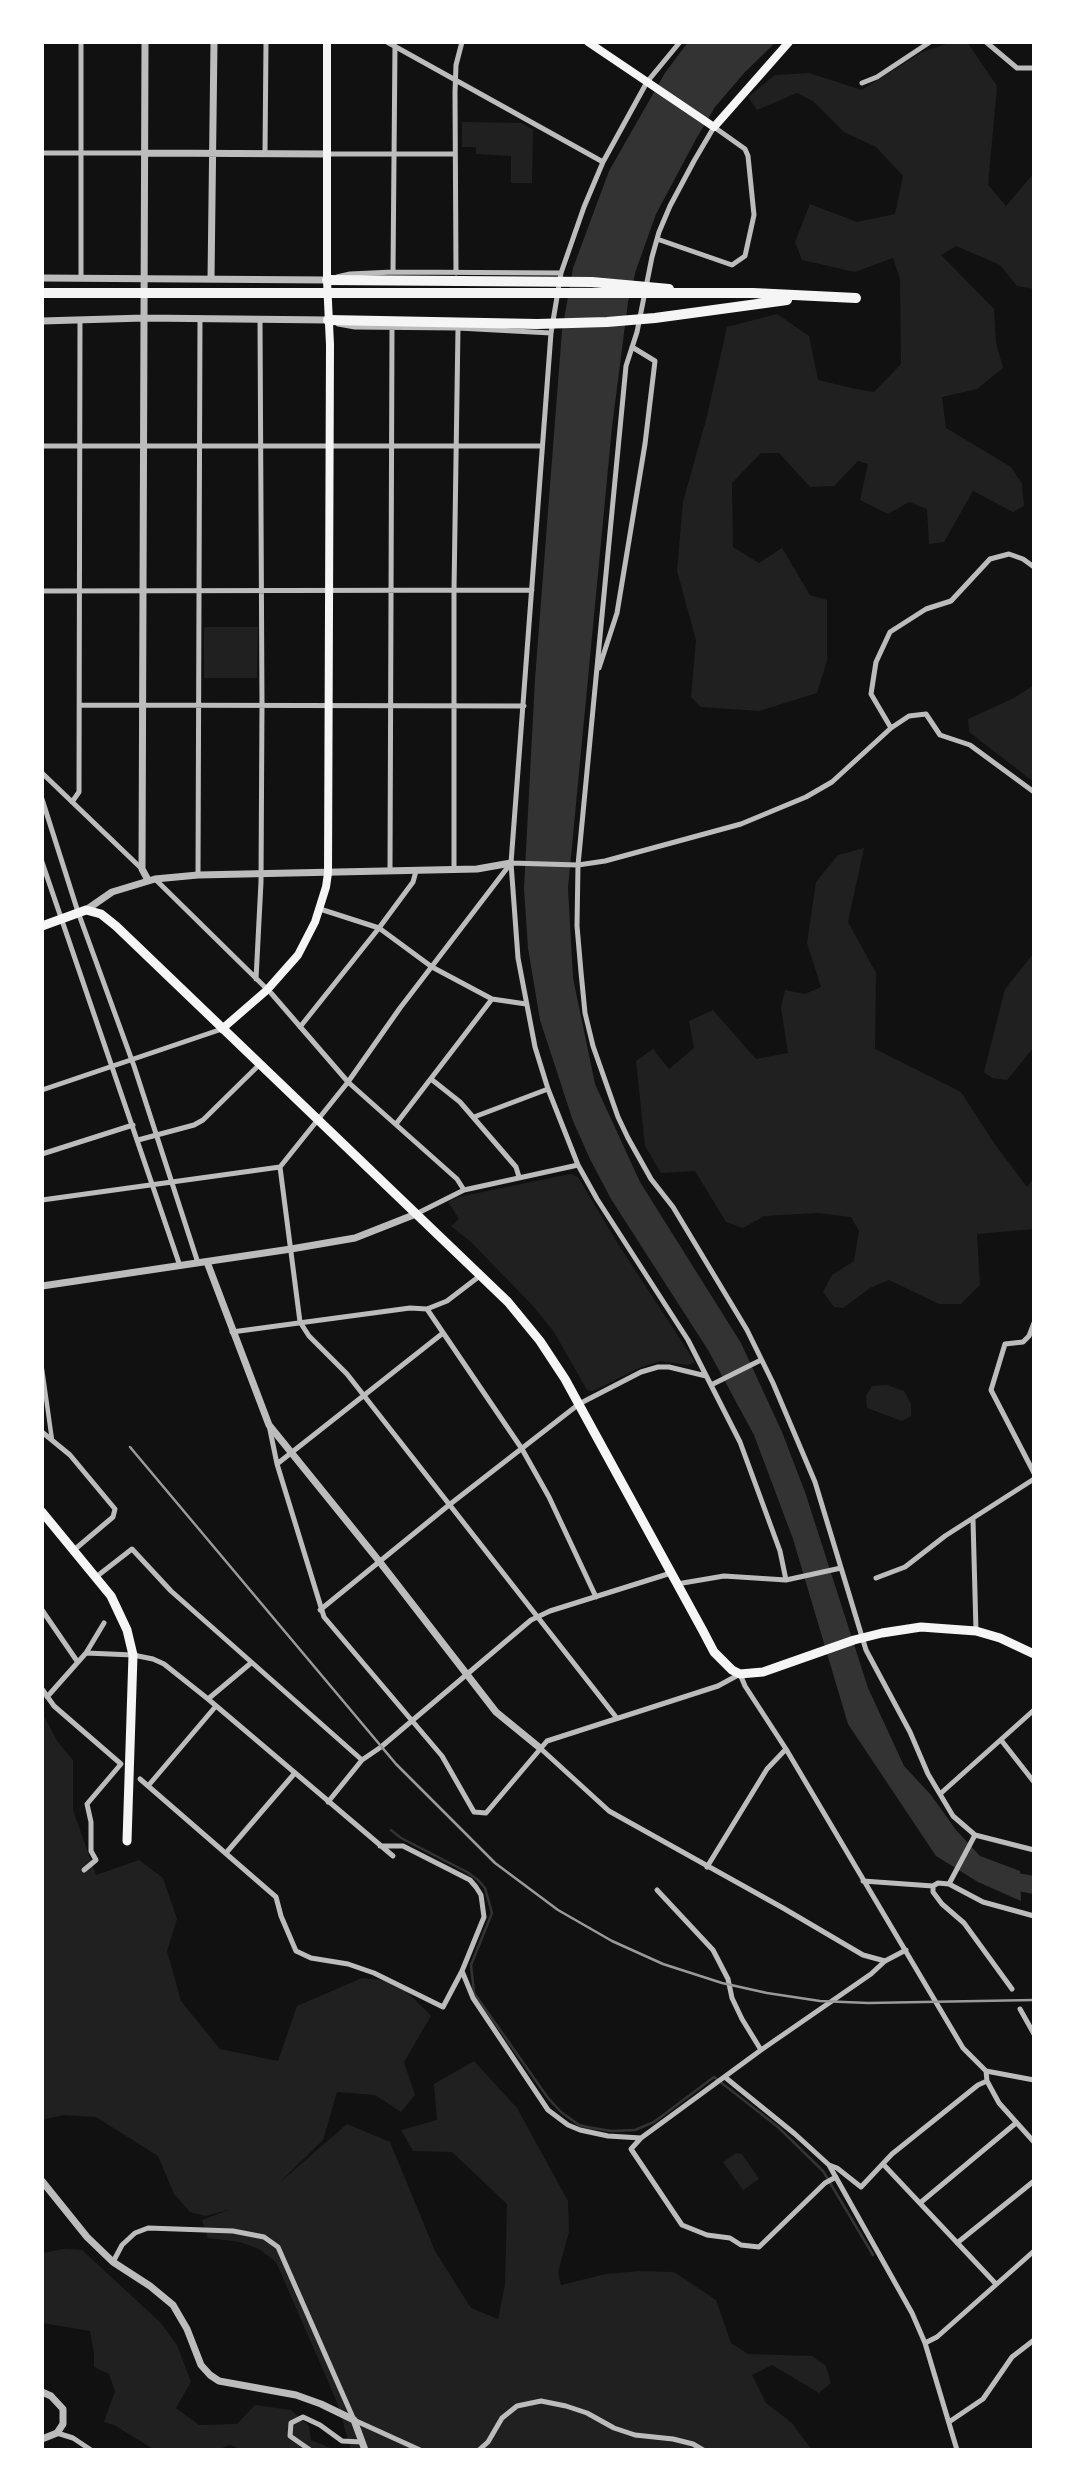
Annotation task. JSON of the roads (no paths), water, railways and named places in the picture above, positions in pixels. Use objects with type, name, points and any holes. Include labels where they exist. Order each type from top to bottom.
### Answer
[{"type":"highway","points":[[327,280],[592,282],[696,294],[823,295],[856,298]]},
{"type":"highway","points":[[42,293],[661,291]]},
{"type":"highway","points":[[328,320],[537,324],[656,318],[823,295]]},
{"type":"highway","points":[[42,926],[82,911],[101,914],[116,926],[481,1275],[525,1321],[579,1404],[714,1652],[725,1665],[740,1674],[763,1672],[858,1639],[921,1627],[976,1631],[1000,1638],[1034,1654]]},
{"type":"highway","points":[[42,1512],[117,1605],[127,1630],[133,1655],[127,1841]]},
{"type":"main road","points":[[222,1029],[267,989],[298,955],[320,909],[328,873],[327,42]]},
{"type":"main road","points":[[588,42],[711,124],[789,42]]},
{"type":"street","points":[[81,42],[81,278]]},
{"type":"street","points":[[142,869],[145,42]]},
{"type":"street","points":[[211,279],[214,42]]},
{"type":"street","points":[[265,153],[266,42]]},
{"type":"street","points":[[387,42],[603,162]]},
{"type":"street","points":[[456,273],[455,80],[462,42]]},
{"type":"street","points":[[680,42],[603,162],[561,273],[551,333],[524,706],[515,863],[518,958],[535,1047],[548,1089],[578,1165],[688,1340],[740,1442],[763,1499],[780,1551],[786,1580]]},
{"type":"street","points":[[862,83],[877,77],[930,42]]},
{"type":"street","points":[[985,42],[1017,68],[1034,68]]},
{"type":"street","points":[[393,272],[395,46]]},
{"type":"street","points":[[657,239],[732,265],[745,256],[754,215],[748,156],[746,149],[711,124],[670,206],[657,239],[626,366],[578,864],[577,926],[585,1013],[593,1046],[618,1117],[651,1179],[673,1207],[747,1330],[788,1415],[815,1482],[858,1639],[910,1732],[928,1774],[953,1816],[974,1837],[1034,1850]]},
{"type":"street","points":[[42,153],[455,154]]},
{"type":"street","points":[[42,278],[327,280],[350,274],[393,272],[561,273]]},
{"type":"street","points":[[42,321],[144,318],[328,320],[349,327],[458,328],[551,333]]},
{"type":"street","points":[[198,876],[200,318]]},
{"type":"street","points":[[256,979],[261,875],[260,319]]},
{"type":"street","points":[[72,802],[79,792],[80,320]]},
{"type":"street","points":[[390,871],[392,328]]},
{"type":"street","points":[[454,870],[453,706],[458,328]]},
{"type":"street","points":[[597,673],[603,662],[617,613],[645,444],[655,361],[632,347]]},
{"type":"street","points":[[42,446],[542,446]]},
{"type":"street","points":[[891,728],[871,694],[876,662],[890,632],[926,609],[951,601],[990,559],[1009,554],[1034,567]]},
{"type":"street","points":[[42,591],[532,590]]},
{"type":"street","points":[[80,705],[524,706]]},
{"type":"street","points":[[82,911],[112,892],[151,879],[454,870],[515,863],[578,864],[605,861],[741,824],[806,797],[832,782],[908,716],[926,714],[940,735],[970,745],[1034,792]]},
{"type":"street","points":[[42,773],[267,989],[348,1082],[457,1179],[464,1190]]},
{"type":"street","points":[[42,799],[202,1263],[269,1426],[277,1464],[320,1610],[442,1756],[474,1812],[486,1814],[547,1741],[718,1686],[740,1674],[963,2048],[986,2071],[999,2103],[1034,2142]]},
{"type":"street","points":[[42,862],[180,1266]]},
{"type":"street","points":[[42,1200],[280,1167],[348,1082],[400,1008],[515,863]]},
{"type":"street","points":[[300,1027],[379,928],[413,882],[416,871]]},
{"type":"street","points":[[320,909],[379,928],[432,967],[492,999],[526,1004]]},
{"type":"street","points":[[396,1124],[492,999]]},
{"type":"street","points":[[42,1090],[222,1029]]},
{"type":"street","points":[[138,1140],[203,1120],[259,1065]]},
{"type":"street","points":[[430,1080],[460,1102],[474,1117],[516,1167],[519,1177]]},
{"type":"street","points":[[474,1117],[548,1089]]},
{"type":"street","points":[[42,1154],[133,1125]]},
{"type":"street","points":[[42,1286],[355,1237],[416,1214],[464,1190],[578,1165]]},
{"type":"street","points":[[280,1167],[300,1322],[309,1336],[347,1374],[616,1717]]},
{"type":"street","points":[[232,1332],[410,1308],[428,1310],[447,1301],[481,1275]]},
{"type":"street","points":[[428,1310],[522,1449],[549,1497],[596,1597]]},
{"type":"street","points":[[1034,1323],[1029,1336],[1023,1342],[1005,1344],[991,1390],[1034,1473]]},
{"type":"street","points":[[277,1464],[443,1333]]},
{"type":"street","points":[[711,1385],[761,1360]]},
{"type":"street","points":[[320,1610],[579,1404],[641,1372],[658,1367],[706,1376]]},
{"type":"street","points":[[42,1369],[52,1440]]},
{"type":"street","points":[[269,1426],[379,1561],[496,1712],[610,1811],[863,1955],[885,1961]]},
{"type":"street","points":[[42,1432],[70,1455],[115,1509],[113,1517],[74,1550]]},
{"type":"street","points":[[876,1578],[905,1567],[945,1536],[1034,1479]]},
{"type":"street","points":[[973,1520],[976,1631]]},
{"type":"street","points":[[96,1577],[132,1549],[171,1591],[362,1760]]},
{"type":"street","points":[[677,1584],[724,1576],[786,1580],[839,1568]]},
{"type":"street","points":[[328,1802],[362,1760],[531,1620],[671,1573]]},
{"type":"street","points":[[42,1610],[77,1661]]},
{"type":"street","points":[[47,1697],[86,1653],[104,1623]]},
{"type":"street","points":[[86,1653],[133,1655],[164,1664],[393,1856]]},
{"type":"street","points":[[208,1699],[251,1663]]},
{"type":"street","points":[[42,1689],[54,1706],[121,1764],[87,1804],[91,1851],[96,1860],[84,1870]]},
{"type":"street","points":[[148,1786],[216,1706]]},
{"type":"street","points":[[940,1794],[1034,1710]]},
{"type":"street","points":[[1001,1741],[1034,1782]]},
{"type":"street","points":[[707,1867],[767,1769],[786,1749]]},
{"type":"street","points":[[226,1853],[295,1774]]},
{"type":"street","points":[[140,1779],[276,1897],[296,1951],[302,1955],[348,1964],[374,1973],[443,2007],[462,1971],[484,1917],[481,1895],[470,1880],[403,1846],[380,1846]]},
{"type":"street","points":[[950,1881],[974,1837]]},
{"type":"street","points":[[863,1881],[933,1886],[950,1881],[983,1902],[1034,1916]]},
{"type":"street","points":[[933,1886],[933,1892],[942,1904],[964,1923],[1012,1989]]},
{"type":"street","points":[[657,1890],[713,1950],[728,1979],[742,2019],[761,2050]]},
{"type":"street","points":[[835,2177],[825,2183],[759,2248],[741,2245],[730,2238],[706,2235],[682,2225],[631,2149],[641,2138],[761,2050],[871,1974],[885,1961],[906,1950]]},
{"type":"street","points":[[462,1971],[473,1998],[548,2110],[568,2125],[580,2130],[608,2136],[641,2138]]},
{"type":"street","points":[[1020,2009],[1034,2034]]},
{"type":"street","points":[[986,2071],[1034,2080]]},
{"type":"street","points":[[725,2079],[795,2134],[829,2165],[912,2313],[925,2343],[957,2450]]},
{"type":"street","points":[[829,2165],[861,2187],[883,2164],[978,2085],[988,2081]]},
{"type":"street","points":[[920,2203],[1016,2123]]},
{"type":"street","points":[[883,2164],[996,2284]]},
{"type":"street","points":[[42,2181],[88,2237],[113,2262],[173,2305],[187,2329],[201,2365],[210,2375],[219,2381],[296,2395],[419,2450]]},
{"type":"street","points":[[957,2243],[1034,2181]]},
{"type":"street","points":[[113,2262],[122,2245],[135,2233],[148,2228],[233,2231],[264,2237],[278,2247],[364,2446]]},
{"type":"street","points":[[925,2343],[937,2337],[1034,2250]]},
{"type":"street","points":[[949,2422],[984,2399],[1012,2357],[1034,2340]]},
{"type":"street","points":[[42,2392],[51,2396],[63,2409],[62,2424],[57,2434]]},
{"type":"street","points":[[479,2450],[488,2442],[502,2418],[517,2406],[541,2401],[587,2413],[624,2432],[673,2439],[694,2444],[703,2450]]},
{"type":"street","points":[[310,2450],[290,2437],[291,2423],[303,2417],[342,2441],[364,2446]]},
{"type":"street","points":[[42,2439],[57,2434],[73,2438],[91,2450]]},
{"type":"waterway","points":[[391,1830],[401,1838],[467,1872],[485,1888],[492,1913],[471,1965],[474,1993],[548,2098],[561,2112],[579,2125],[587,2127],[611,2131],[635,2130],[654,2122],[714,2077],[778,2127],[823,2171],[873,2255]]},
{"type":"waterway","points":[[996,1878],[1034,1885]]},
{"type":"railway","points":[[130,1447],[396,1764],[495,1863],[558,1910],[612,1941],[663,1964],[722,1983],[767,1993],[820,2001],[868,2003],[1034,2000]]}]
